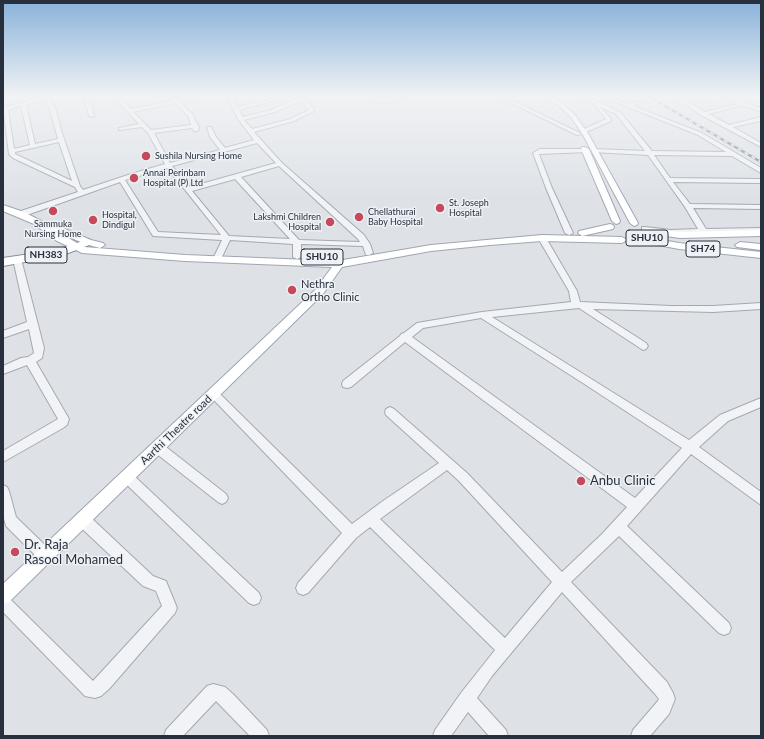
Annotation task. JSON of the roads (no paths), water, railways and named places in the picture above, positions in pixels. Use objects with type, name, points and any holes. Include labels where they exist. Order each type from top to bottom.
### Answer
[{"type":"highway","name":"NH383","points":[[3,256],[72,246],[88,242]]},
{"type":"highway","name":"NH383","points":[[3,262],[59,253],[72,246]]},
{"type":"main road","points":[[581,132],[590,151],[634,223]]},
{"type":"main road","points":[[590,151],[613,224]]},
{"type":"main road","name":"SHU10","points":[[3,208],[21,214],[37,222],[72,246],[82,250],[127,254],[338,260],[445,246],[542,238],[629,241],[646,234]]},
{"type":"main road","name":"SHU10","points":[[37,222],[55,227],[88,242],[127,249],[219,257],[297,257],[338,260],[367,248],[509,235],[594,231],[613,224],[634,223],[646,234],[661,241],[713,242],[761,247]]},
{"type":"main road","name":"SHU10","points":[[613,224],[610,231],[615,236],[629,241]]},
{"type":"main road","name":"SH74","points":[[646,234],[680,235],[761,233]]},
{"type":"main road","name":"SH74","points":[[646,234],[678,246],[761,255]]},
{"type":"main road","name":"Aarthi Theatre road","points":[[3,596],[128,478],[157,447],[214,395],[319,292],[338,260]]},
{"type":"street","points":[[7,130],[11,150],[15,157],[77,186]]},
{"type":"street","points":[[29,130],[33,147]]},
{"type":"street","points":[[58,130],[77,186],[82,193]]},
{"type":"street","points":[[167,130],[150,132],[168,165],[227,238]]},
{"type":"street","points":[[210,130],[222,150]]},
{"type":"street","points":[[578,130],[581,132],[585,130]]},
{"type":"street","points":[[632,130],[688,206],[702,231]]},
{"type":"street","points":[[691,130],[700,134],[761,171]]},
{"type":"street","points":[[734,130],[761,145]]},
{"type":"street","points":[[251,131],[258,141],[280,164],[361,237],[367,248]]},
{"type":"street","points":[[752,140],[761,139]]},
{"type":"street","points":[[3,150],[33,147],[62,140]]},
{"type":"street","points":[[21,214],[121,179],[258,141]]},
{"type":"street","points":[[569,233],[549,188],[536,153],[540,151],[732,154]]},
{"type":"street","points":[[188,190],[280,164]]},
{"type":"street","points":[[236,176],[297,242],[297,257]]},
{"type":"street","points":[[121,179],[156,234],[297,242],[367,248]]},
{"type":"street","points":[[668,180],[761,181]]},
{"type":"street","points":[[688,206],[761,207]]},
{"type":"street","points":[[646,234],[761,230]]},
{"type":"street","points":[[219,257],[227,238]]},
{"type":"street","points":[[542,238],[573,291],[578,305],[643,346]]},
{"type":"street","points":[[3,370],[24,361],[30,361],[40,355],[17,260]]},
{"type":"street","points":[[347,384],[404,336],[420,325],[428,322],[578,305],[678,309],[761,306]]},
{"type":"street","points":[[482,316],[590,382],[690,447],[761,500]]},
{"type":"street","points":[[3,335],[32,324]]},
{"type":"street","points":[[404,336],[637,507]]},
{"type":"street","points":[[3,457],[59,425],[64,419],[30,361]]},
{"type":"street","points":[[214,395],[351,533]]},
{"type":"street","points":[[441,736],[487,671],[561,582],[637,507],[690,447],[724,418],[761,402]]},
{"type":"street","points":[[390,412],[463,477],[661,688],[667,699],[663,708],[639,736]]},
{"type":"street","points":[[157,447],[222,498]]},
{"type":"street","points":[[303,588],[351,533],[448,463]]},
{"type":"street","points":[[128,478],[254,598]]},
{"type":"street","points":[[3,491],[11,521],[45,555]]},
{"type":"street","points":[[370,518],[505,649]]},
{"type":"street","points":[[3,602],[91,690],[95,690],[103,683],[170,608],[161,586],[148,580],[82,520]]},
{"type":"street","points":[[618,526],[724,628]]},
{"type":"street","points":[[174,735],[213,692],[219,693],[227,700],[261,736]]},
{"type":"street","points":[[467,699],[500,736]]},
{"type":"railway","points":[[707,130],[761,162]]},
{"type":"place","name":"Sushila Nursing Home","points":[[146,156]]},
{"type":"place","name":"Annai Perinbam Hospital (P) Ltd","points":[[134,178]]},
{"type":"place","name":"St. Joseph Hospital","points":[[440,208]]},
{"type":"place","name":"Sammuka Nursing Home","points":[[53,211]]},
{"type":"place","name":"Chellathurai Baby Hospital","points":[[359,217]]},
{"type":"place","name":"Hospital, Dindigul","points":[[93,220]]},
{"type":"place","name":"Lakshmi Children Hospital","points":[[330,222]]},
{"type":"place","name":"Nethra Ortho Clinic","points":[[292,290]]},
{"type":"place","name":"Anbu Clinic","points":[[581,481]]},
{"type":"place","name":"Dr. Raja Rasool Mohamed","points":[[15,552]]}]
